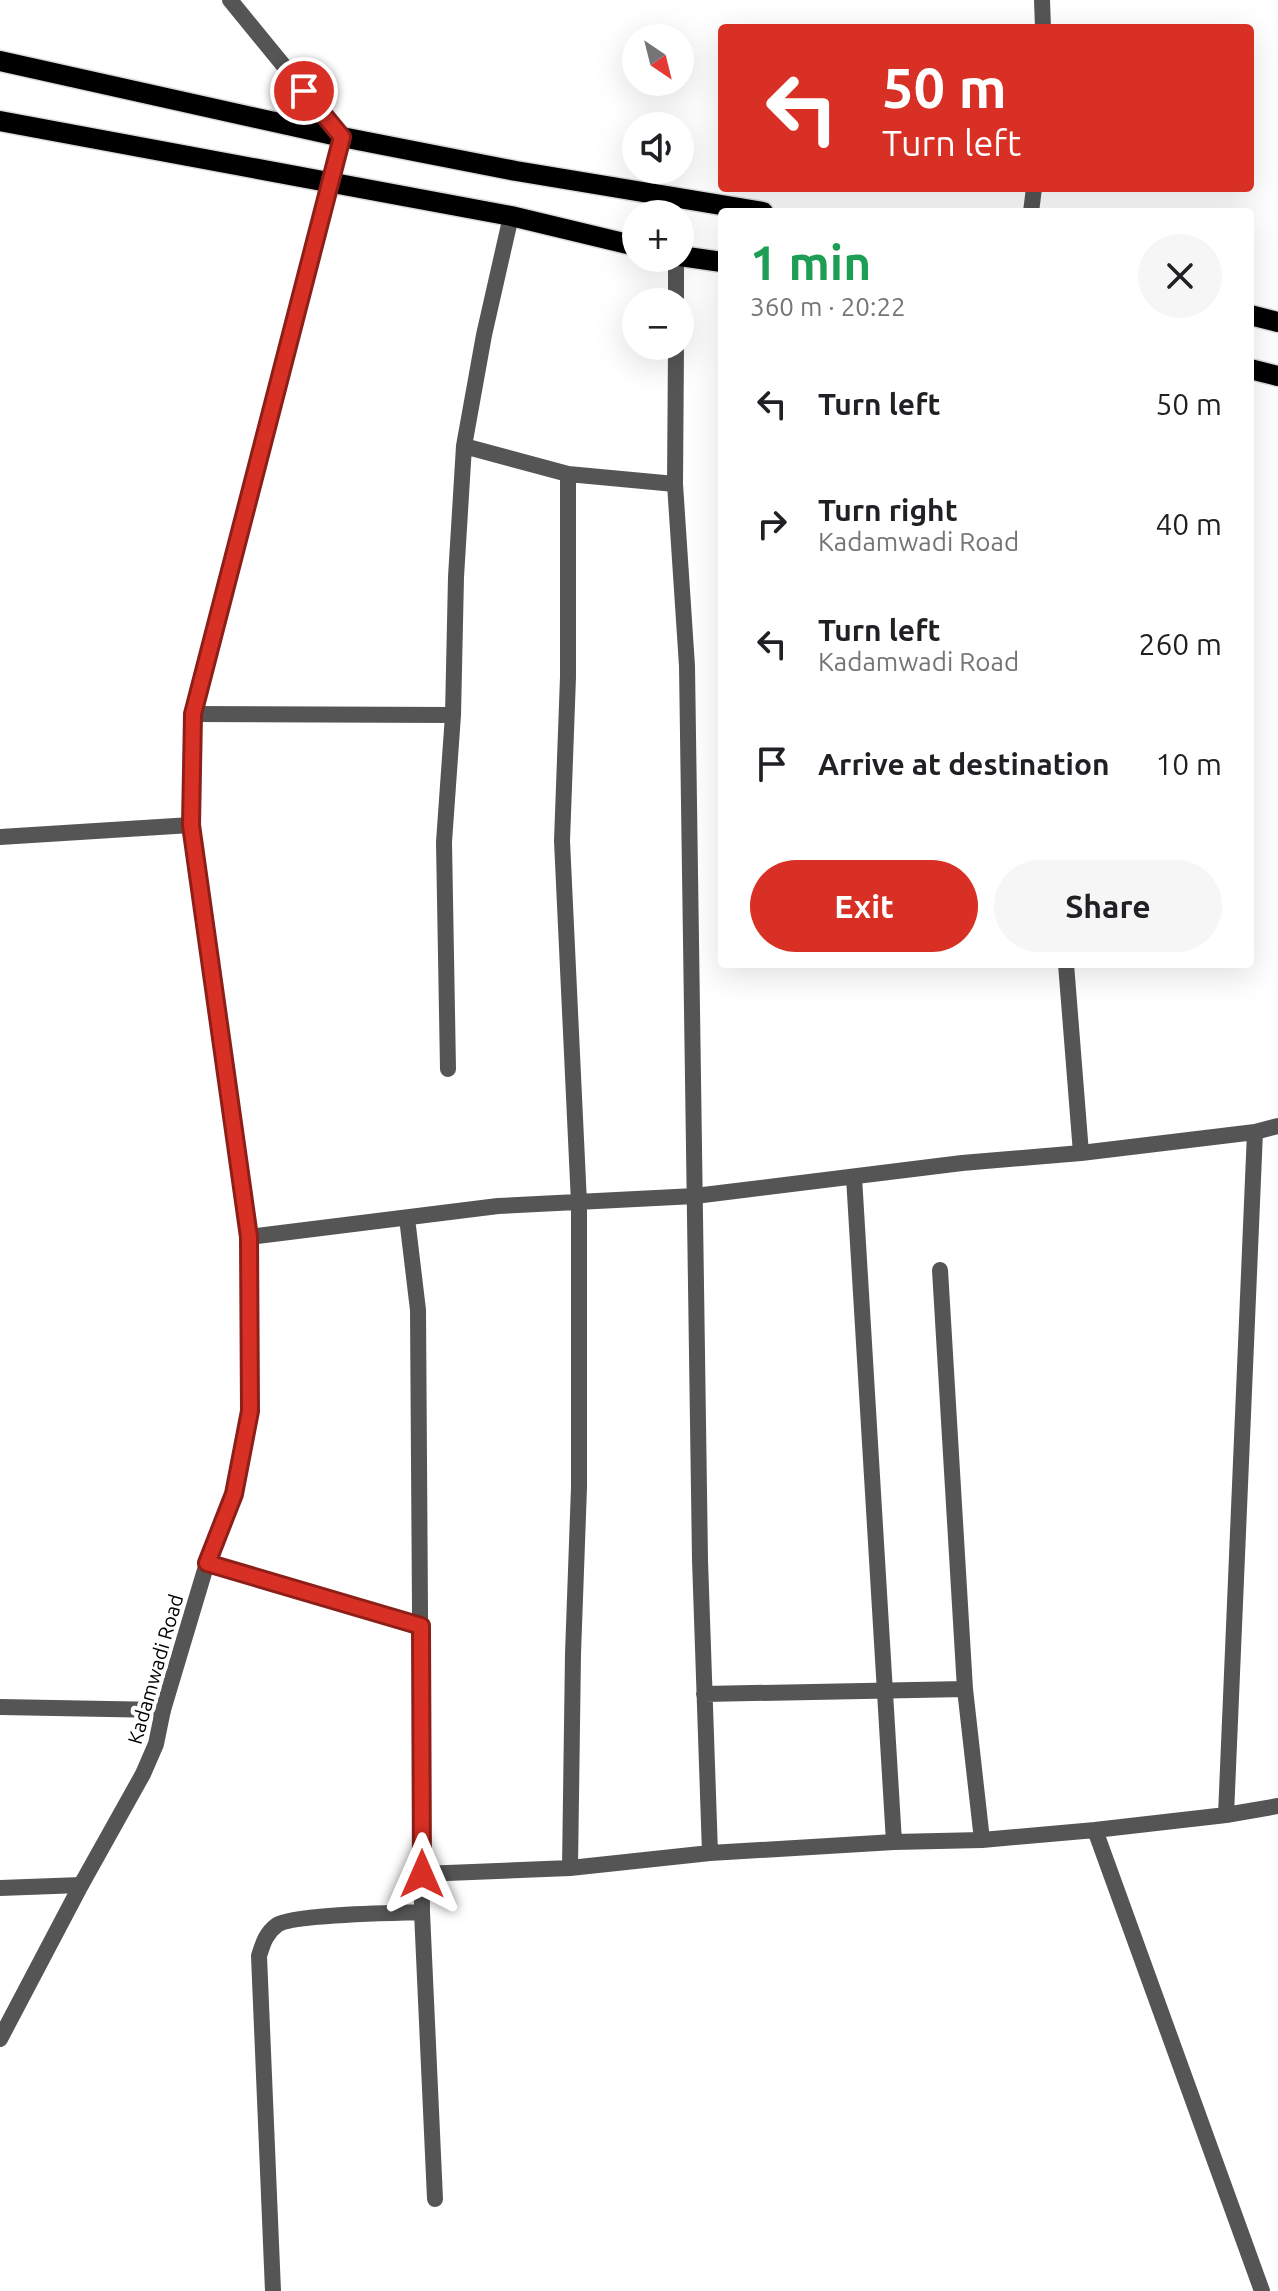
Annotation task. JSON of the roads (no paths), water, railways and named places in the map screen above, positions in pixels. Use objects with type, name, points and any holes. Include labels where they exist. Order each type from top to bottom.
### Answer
[{"type":"main road","points":[[0,61],[342,137],[516,171],[739,208]]},
{"type":"main road","points":[[0,121],[511,216],[622,243]]},
{"type":"main road","points":[[694,259],[718,262]]},
{"type":"main road","points":[[1254,316],[1278,322]]},
{"type":"main road","points":[[1254,370],[1278,376]]},
{"type":"street","points":[[230,0],[342,137]]},
{"type":"street","points":[[1042,0],[1043,24]]},
{"type":"street","name":"Kadamwadi Road","points":[[0,2039],[143,1774],[156,1744],[163,1710],[207,1563],[234,1494],[250,1411],[249,1237],[191,825],[193,714],[342,137]]},
{"type":"street","points":[[448,1069],[444,842],[453,715],[456,577],[464,446],[484,335],[511,216]]},
{"type":"street","points":[[676,360],[675,484],[687,666],[704,1694],[710,1853]]},
{"type":"street","points":[[464,446],[568,474],[675,484]]},
{"type":"street","points":[[568,474],[568,677],[562,841],[579,1203],[579,1487],[570,1868]]},
{"type":"street","points":[[193,714],[453,715]]},
{"type":"street","points":[[0,837],[191,825]]},
{"type":"street","points":[[1066,968],[1081,1153]]},
{"type":"street","points":[[249,1237],[498,1206],[695,1196],[962,1163],[1081,1153],[1255,1132],[1278,1126]]},
{"type":"street","points":[[1226,1815],[1255,1132]]},
{"type":"street","points":[[854,1177],[894,1842]]},
{"type":"street","points":[[407,1218],[418,1310],[422,1912],[435,2199]]},
{"type":"street","points":[[940,1270],[965,1689],[982,1840]]},
{"type":"street","points":[[207,1563],[421,1626]]},
{"type":"street","points":[[704,1694],[965,1689]]},
{"type":"street","points":[[0,1707],[163,1710]]},
{"type":"street","points":[[422,1874],[570,1868],[710,1853],[982,1840],[1226,1815],[1278,1806]]},
{"type":"street","points":[[1095,1830],[1262,2291]]},
{"type":"street","points":[[0,1888],[81,1885]]},
{"type":"street","points":[[273,2291],[259,1956],[266,1935],[280,1922],[302,1918],[422,1912]]}]
